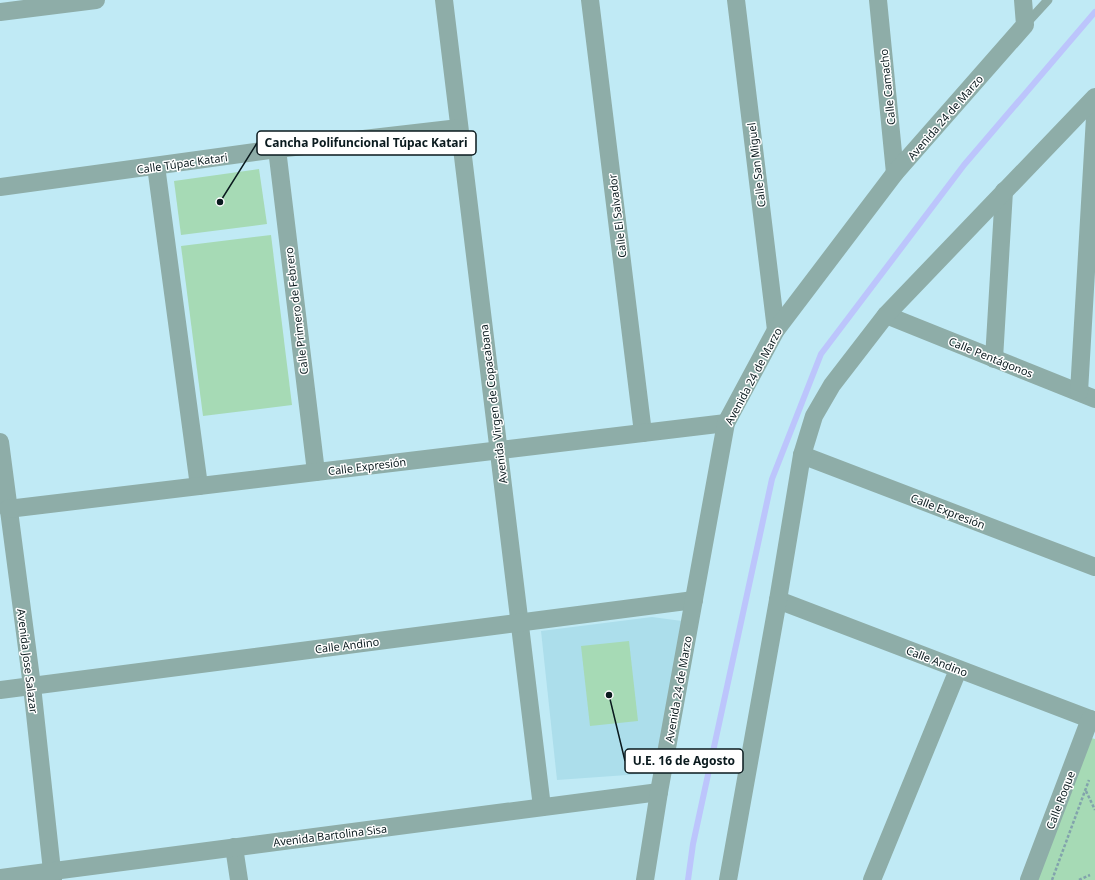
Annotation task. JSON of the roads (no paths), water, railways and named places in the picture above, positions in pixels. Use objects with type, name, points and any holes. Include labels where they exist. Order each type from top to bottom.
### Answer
[{"type":"street","points":[[0,12],[96,0]]},
{"type":"street","name":"Avenida Virgen de Copacabana","points":[[444,0],[542,807]]},
{"type":"street","name":"Calle El Salvador","points":[[590,0],[643,433]]},
{"type":"street","name":"Calle San Miguel","points":[[736,0],[776,330]]},
{"type":"street","name":"Calle Camacho","points":[[878,0],[895,173]]},
{"type":"street","points":[[1023,0],[1025,25]]},
{"type":"street","name":"Avenida 24 de Marzo","points":[[645,880],[659,792],[726,422],[776,330],[895,173],[1025,25]]},
{"type":"street","points":[[728,880],[778,600],[802,455],[814,416],[832,385],[886,315],[1095,97]]},
{"type":"street","points":[[1087,396],[1095,117]]},
{"type":"street","name":"Calle Túpac Katari","points":[[0,187],[277,149],[459,128]]},
{"type":"street","name":"Calle Primero de Febrero","points":[[277,149],[316,472]]},
{"type":"street","points":[[156,166],[199,486]]},
{"type":"street","points":[[994,359],[1004,191]]},
{"type":"street","name":"Calle Pentágonos","points":[[886,315],[1087,396]]},
{"type":"street","name":"Calle Expresión","points":[[8,509],[726,422]]},
{"type":"street","name":"Avenida Jose Salazar","points":[[0,442],[32,686],[52,875]]},
{"type":"street","name":"Calle Expresión","points":[[802,455],[1095,567]]},
{"type":"street","name":"Calle Andino","points":[[0,690],[694,600]]},
{"type":"street","name":"Calle Andino","points":[[778,600],[958,670],[1093,720]]},
{"type":"street","points":[[872,880],[958,670]]},
{"type":"street","name":"Calle Roque","points":[[1029,880],[1093,720]]},
{"type":"street","name":"Avenida Bartolina Sisa","points":[[0,878],[52,875],[234,847],[659,792]]},
{"type":"street","points":[[234,847],[238,880]]},
{"type":"lane","points":[[1025,25],[1048,0]]},
{"type":"waterway","points":[[688,880],[693,844],[772,479],[821,354],[964,165],[1095,12]]},
{"type":"place","name":"Cancha Polifuncional Túpac Katari","points":[[220,202]]},
{"type":"place","name":"U.E. 16 de Agosto","points":[[609,695]]}]
